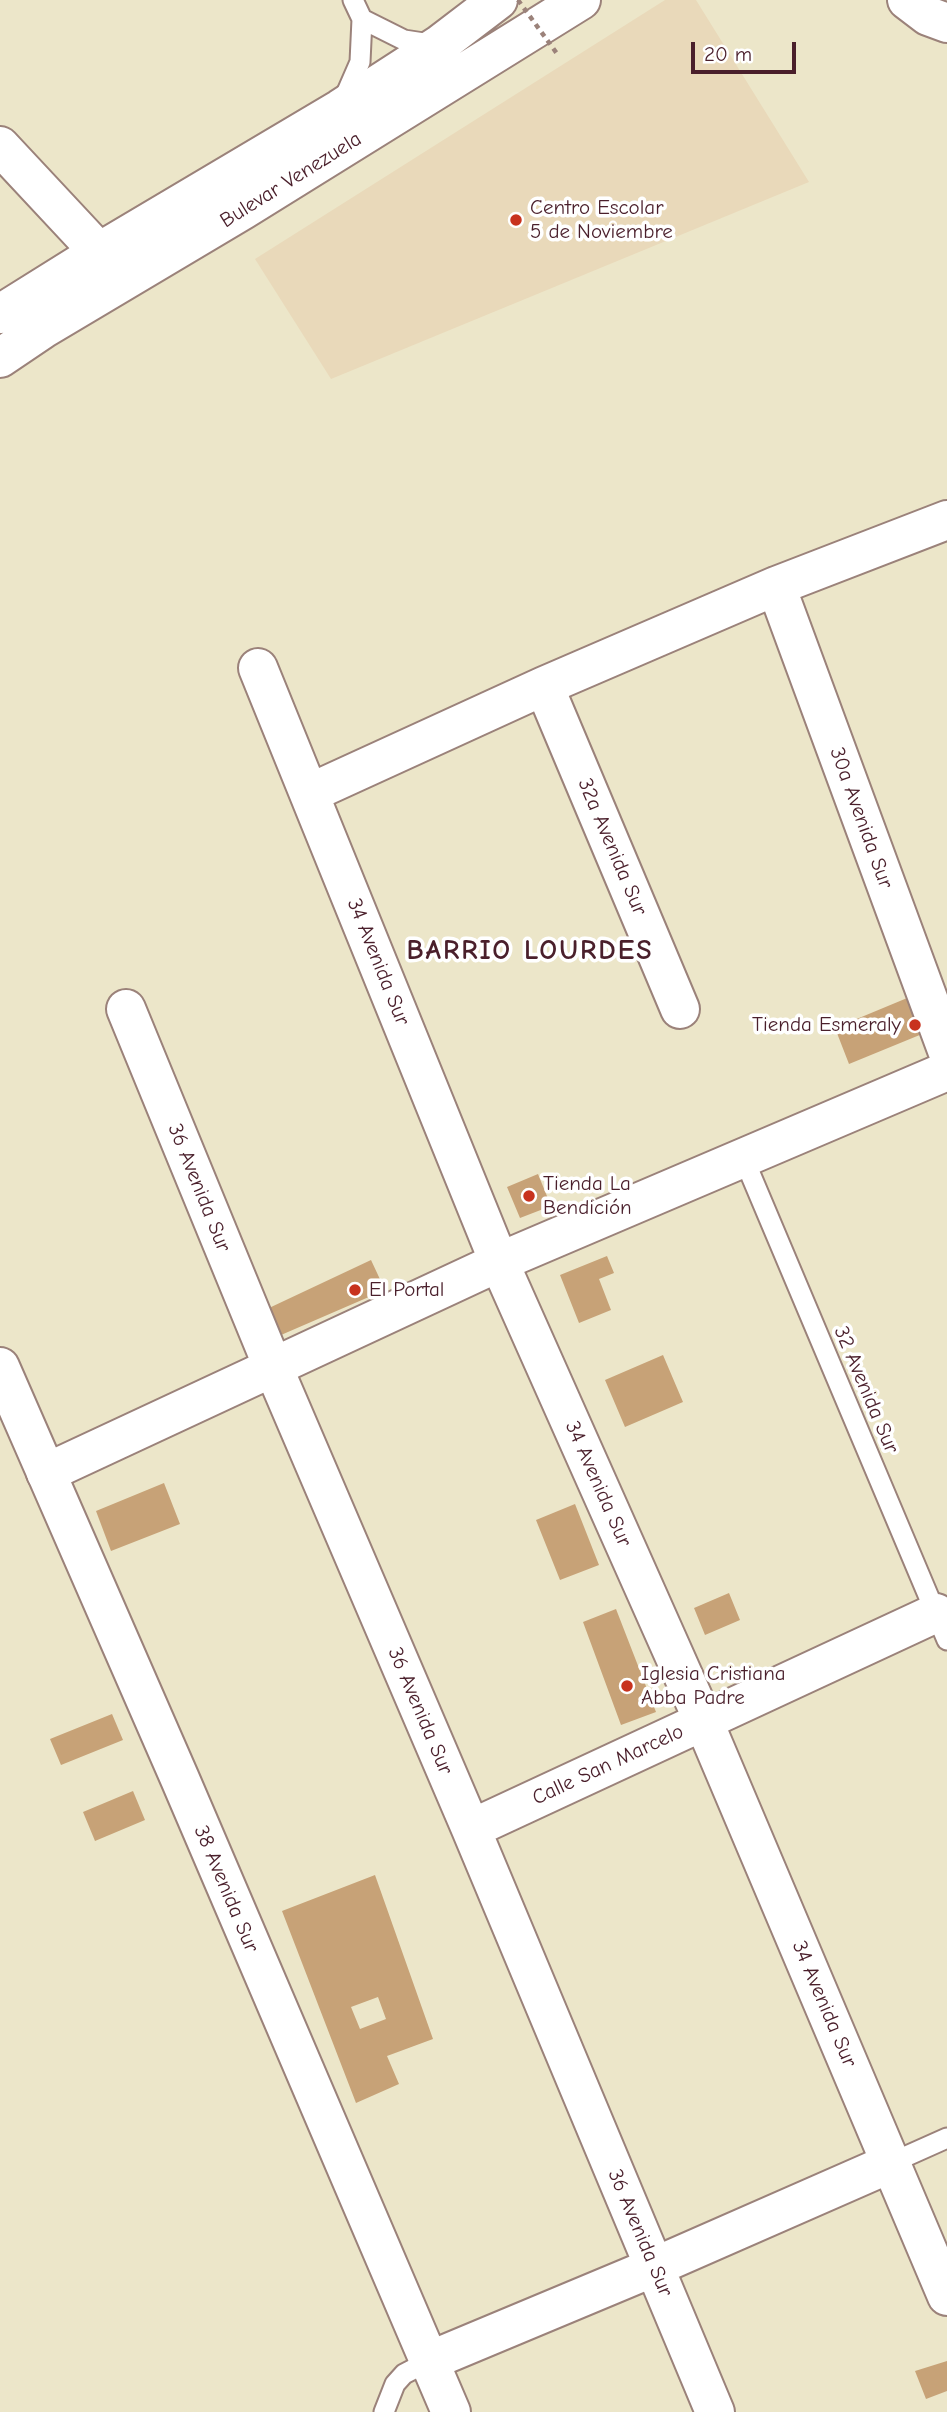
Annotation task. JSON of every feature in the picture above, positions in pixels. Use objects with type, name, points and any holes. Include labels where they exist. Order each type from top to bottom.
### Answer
[{"type":"main road","name":"Bulevar Venezuela","points":[[0,314],[340,109],[439,45],[498,0]]},
{"type":"main road","name":"Bulevar Venezuela","points":[[0,358],[43,329],[243,210],[582,0]]},
{"type":"main road","points":[[907,0],[928,16],[947,23]]},
{"type":"main road","points":[[0,146],[99,252]]},
{"type":"main road","points":[[310,793],[544,685],[776,586],[947,520]]},
{"type":"main road","name":"30a Avenida Sur","points":[[776,586],[947,1050]]},
{"type":"main road","name":"34 Avenida Sur","points":[[258,668],[499,1262],[703,1720],[947,2296]]},
{"type":"main road","name":"32a Avenida Sur","points":[[544,685],[680,1009]]},
{"type":"main road","name":"36 Avenida Sur","points":[[126,1009],[273,1367],[471,1829],[715,2412]]},
{"type":"main road","points":[[46,1473],[499,1262],[947,1071]]},
{"type":"main road","name":"38 Avenida Sur","points":[[0,1367],[451,2412]]},
{"type":"main road","name":"Calle San Marcelo","points":[[471,1829],[703,1720],[941,1626]]},
{"type":"main road","points":[[429,2361],[654,2267],[891,2163]]},
{"type":"lane","points":[[340,109],[360,62],[362,19],[353,0]]},
{"type":"lane","points":[[362,19],[404,40],[439,45]]},
{"type":"lane","name":"32 Avenida Sur","points":[[744,1159],[941,1626]]},
{"type":"lane","points":[[891,2163],[947,2138]]},
{"type":"lane","points":[[384,2412],[395,2384],[404,2374],[429,2361]]},
{"type":"path","points":[[518,0],[558,55]]},
{"type":"shaded area","name":"Centro Escolar 5 de Noviembre","points":[[665,0],[696,0],[809,182],[331,379],[255,259]]},
{"type":"building","points":[[912,996],[927,1032],[849,1064],[835,1028]]},
{"type":"building","name":"Tienda La Bendición","points":[[538,1174],[551,1206],[520,1218],[507,1187]]},
{"type":"building","points":[[607,1256],[614,1273],[599,1279],[611,1310],[579,1323],[560,1275]]},
{"type":"building","points":[[371,1260],[385,1290],[281,1335],[269,1308]]},
{"type":"building","points":[[663,1355],[683,1402],[625,1427],[605,1380]]},
{"type":"building","points":[[164,1483],[180,1524],[111,1551],[96,1511]]},
{"type":"building","points":[[575,1504],[599,1565],[560,1580],[536,1520]]},
{"type":"building","points":[[729,1593],[740,1620],[705,1635],[694,1608]]},
{"type":"building","name":"Iglesia Cristiana Abba Padre","points":[[616,1609],[656,1712],[621,1725],[583,1622]]},
{"type":"building","points":[[112,1714],[123,1740],[61,1765],[50,1739]]},
{"type":"building","points":[[133,1791],[145,1820],[95,1841],[83,1812]]},
{"type":"building","points":[[375,1875],[433,2039],[387,2056],[399,2084],[356,2103],[282,1911]],"holes":[[[378,1997],[386,2019],[360,2029],[351,2007]]]},
{"type":"building","points":[[947,2361],[947,2391],[926,2399],[915,2371]]},
{"type":"place","name":"Centro Escolar 5 de Noviembre","points":[[516,220]]},
{"type":"place","name":"Tienda Esmeraly","points":[[915,1025]]},
{"type":"place","name":"Tienda La Bendición","points":[[529,1196]]},
{"type":"place","name":"El Portal","points":[[355,1290]]},
{"type":"place","name":"Iglesia Cristiana Abba Padre","points":[[627,1686]]},
{"type":"district","name":"BARRIO LOURDES","points":[[530,951]]}]
